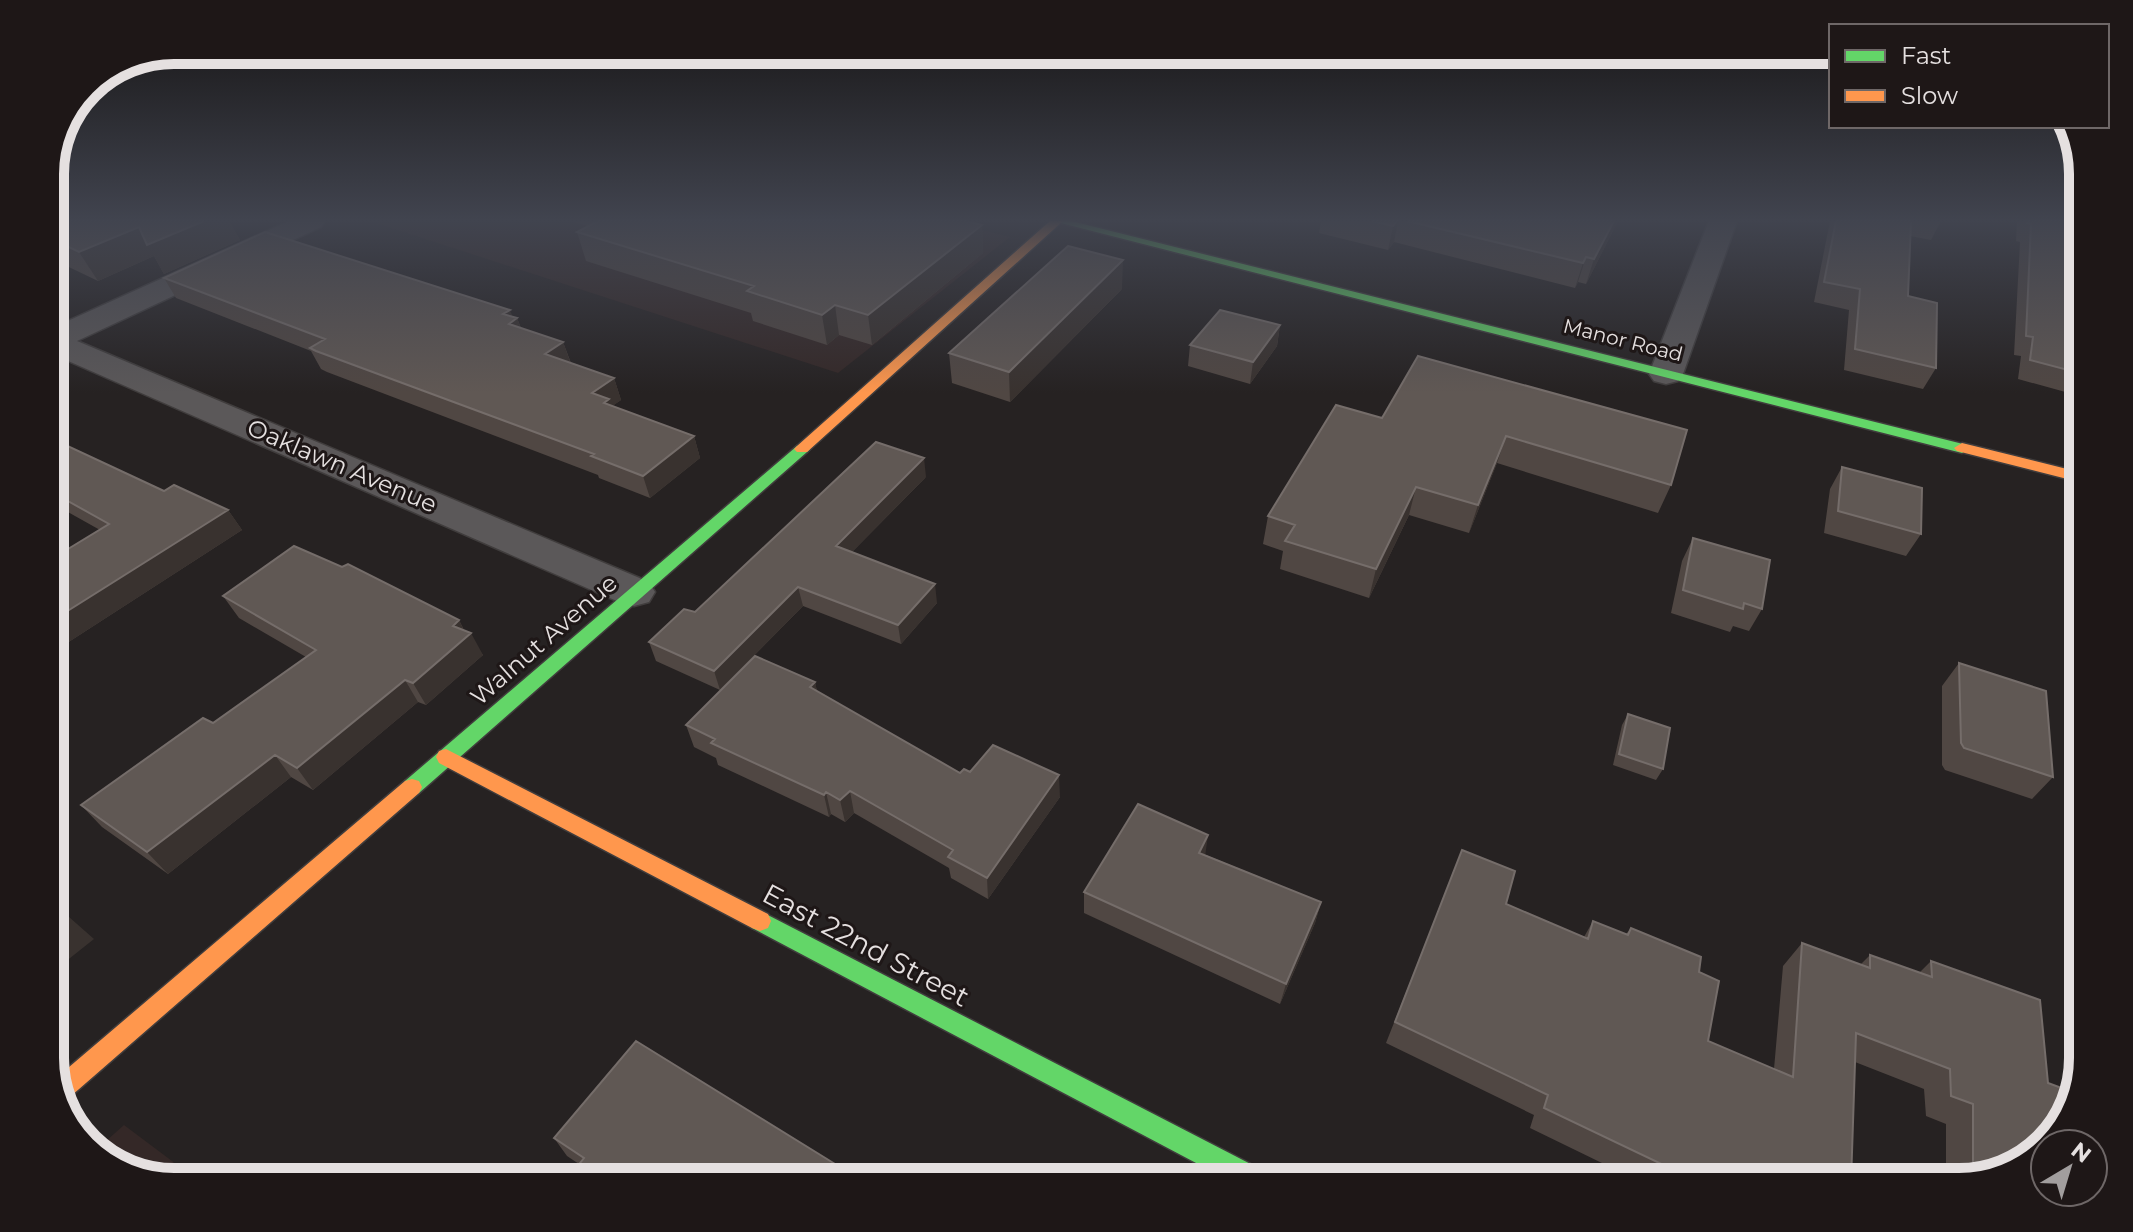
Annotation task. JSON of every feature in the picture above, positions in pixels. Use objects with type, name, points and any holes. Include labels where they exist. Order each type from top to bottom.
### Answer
[{"type":"street","points":[[64,335],[186,278]]},
{"type":"street","name":"Walnut Avenue","points":[[68,1085],[830,425],[994,278]]},
{"type":"street","name":"Manor Road","points":[[1286,278],[2069,475]]},
{"type":"street","points":[[1666,374],[1702,278]]},
{"type":"street","name":"Oaklawn Avenue","points":[[64,347],[634,592]]},
{"type":"street","name":"East 22nd Street","points":[[446,757],[1232,1168]]},
{"type":"shaded area","points":[[547,278],[958,278],[838,373]]},
{"type":"shaded area","points":[[124,1125],[181,1168],[160,1167],[132,1160],[104,1143]]},
{"type":"building","points":[[165,278],[411,278],[510,310],[503,314],[517,318],[509,324],[563,342],[545,354],[614,378],[592,393],[609,399],[604,403],[694,436],[643,476],[591,456],[594,454],[310,348],[325,339]]},
{"type":"building","points":[[729,278],[914,278],[868,315],[835,305],[822,315],[747,291],[754,286]]},
{"type":"building","points":[[1032,278],[1104,278],[1009,372],[949,353]]},
{"type":"building","points":[[1825,278],[1909,278],[1908,296],[1937,303],[1936,368],[1855,349],[1860,289],[1824,282]]},
{"type":"building","points":[[2029,278],[2069,278],[2069,370],[2030,360],[2033,337],[2026,336]]},
{"type":"building","points":[[1220,310],[1280,325],[1253,362],[1190,345]]},
{"type":"building","points":[[1418,356],[1687,430],[1671,485],[1506,436],[1478,505],[1416,487],[1376,569],[1285,541],[1295,525],[1268,516],[1336,405],[1382,418]]},
{"type":"building","points":[[876,442],[924,458],[836,546],[935,584],[898,625],[798,587],[714,671],[649,642],[684,609],[695,612]]},
{"type":"building","points":[[64,444],[164,491],[174,485],[228,510],[64,613],[64,551],[109,524],[64,499]]},
{"type":"building","points":[[1842,467],[1922,488],[1921,534],[1838,511]]},
{"type":"building","points":[[1693,538],[1770,560],[1762,609],[1744,603],[1743,609],[1683,590]]},
{"type":"building","points":[[294,546],[342,567],[348,564],[459,620],[453,626],[471,633],[413,683],[405,680],[297,768],[275,755],[147,852],[81,805],[203,718],[213,723],[316,650],[223,596]]},
{"type":"building","points":[[755,656],[815,682],[810,687],[960,773],[964,769],[970,772],[993,745],[1059,775],[987,878],[948,857],[953,850],[850,791],[840,800],[826,792],[824,795],[711,743],[715,739],[686,725]]},
{"type":"building","points":[[1959,663],[2046,691],[2053,777],[1964,748],[1961,743]]},
{"type":"building","points":[[1628,714],[1670,728],[1663,769],[1619,754]]},
{"type":"building","points":[[1138,804],[1208,835],[1199,853],[1321,902],[1286,984],[1084,892]]},
{"type":"building","points":[[1462,850],[1515,871],[1506,904],[1588,939],[1593,921],[1628,935],[1631,928],[1701,957],[1699,972],[1719,981],[1708,1041],[1793,1077],[1802,943],[1870,968],[1870,955],[1932,977],[1931,961],[2040,1000],[2048,1083],[2064,1089],[2044,1128],[2029,1128],[2029,1143],[2001,1160],[1973,1167],[1973,1104],[1951,1096],[1950,1069],[1856,1033],[1851,1168],[1670,1168],[1544,1108],[1548,1095],[1395,1022]]},
{"type":"building","points":[[636,1041],[835,1164],[832,1168],[576,1168],[584,1158],[554,1138]]},
{"type":"traffic: fast","points":[[1288,278],[1962,448]]},
{"type":"traffic: fast","points":[[412,787],[802,449]]},
{"type":"traffic: fast","points":[[760,921],[1232,1168]]},
{"type":"traffic: slow","points":[[802,449],[993,278]]},
{"type":"traffic: slow","points":[[1962,448],[2069,475]]},
{"type":"traffic: slow","points":[[446,757],[760,921]]},
{"type":"traffic: slow","points":[[68,1085],[412,787]]}]
